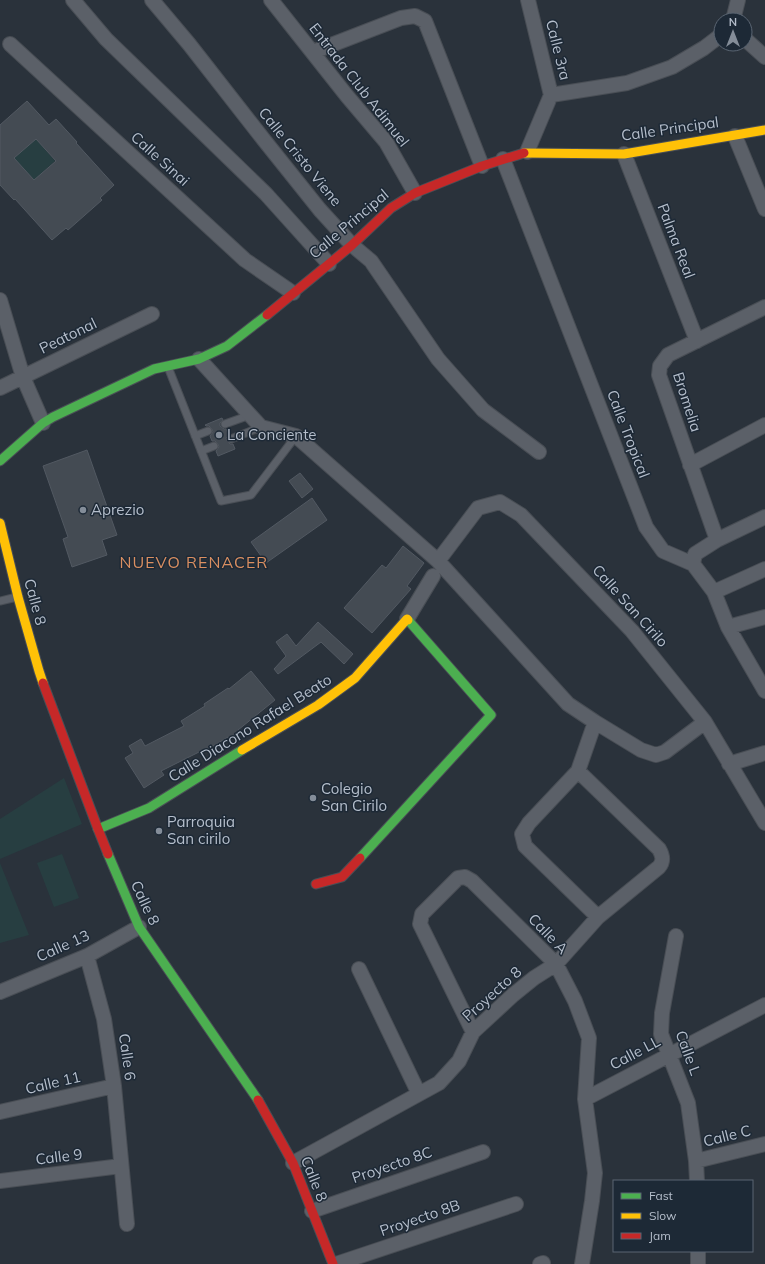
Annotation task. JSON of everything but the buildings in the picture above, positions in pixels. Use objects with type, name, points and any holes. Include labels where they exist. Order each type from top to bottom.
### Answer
[{"type":"street","points":[[73,0],[106,39],[266,194],[328,264]]},
{"type":"street","name":"Calle Cristo Viene","points":[[152,0],[189,44],[297,181],[352,245],[371,261],[438,359],[483,410],[539,452]]},
{"type":"street","name":"Entrada Club Adimuel","points":[[271,0],[347,96],[386,142],[415,193]]},
{"type":"street","name":"Calle 3ra","points":[[527,152],[551,95],[528,0]]},
{"type":"street","points":[[735,12],[738,0]]},
{"type":"street","points":[[313,52],[401,18],[415,16],[425,21],[482,166]]},
{"type":"street","points":[[551,95],[626,83],[672,67],[713,41]]},
{"type":"street","name":"Calle Sinai","points":[[10,44],[245,260],[293,293]]},
{"type":"street","points":[[753,46],[765,57]]},
{"type":"street","name":"Calle Principal","points":[[0,461],[53,416],[154,369],[199,359],[227,346],[264,318],[352,245],[391,208],[415,193],[482,166],[527,152],[624,154],[765,130]]},
{"type":"street","points":[[735,136],[765,210]]},
{"type":"street","name":"Palma Real","points":[[624,154],[697,341]]},
{"type":"street","name":"Calle Tropical","points":[[503,159],[646,527],[663,551],[693,564],[714,592],[728,627],[765,691]]},
{"type":"street","points":[[0,303],[23,377],[43,423]]},
{"type":"street","name":"Bromelia","points":[[716,540],[659,375],[660,366],[668,355],[765,307]]},
{"type":"street","name":"Peatonal","points":[[0,388],[152,314]]},
{"type":"street","points":[[199,359],[261,427],[296,436],[438,561],[568,704],[641,750],[656,755],[665,752],[705,722]]},
{"type":"street","points":[[690,465],[765,425]]},
{"type":"street","name":"Calle San Cirilo","points":[[438,561],[478,508],[500,502],[521,515],[632,631],[705,722],[765,823]]},
{"type":"street","points":[[693,564],[695,554],[716,540],[765,517]]},
{"type":"street","name":"Calle 8","points":[[0,523],[18,597],[39,671],[98,829],[138,927],[259,1102],[293,1163],[333,1264]]},
{"type":"street","points":[[714,592],[765,569]]},
{"type":"street","points":[[316,884],[342,877],[491,715],[407,619],[433,576]]},
{"type":"street","points":[[728,627],[765,618]]},
{"type":"street","name":"Calle Diacono Rafael Beato","points":[[98,829],[149,808],[220,763],[318,705],[355,678],[407,619]]},
{"type":"street","points":[[595,722],[578,771],[529,823],[522,834],[525,846],[598,917]]},
{"type":"street","points":[[729,764],[765,753]]},
{"type":"street","name":"Proyecto 8","points":[[293,1163],[439,1083],[459,1061],[473,1032],[513,995],[534,978],[556,964],[598,917],[659,867],[663,859],[659,849],[578,771]]},
{"type":"street","name":"Calle A","points":[[473,1032],[420,924],[422,914],[458,878],[465,877],[472,881],[556,964],[575,1001],[589,1038],[585,1099],[595,1173],[582,1264]]},
{"type":"street","name":"Calle 13","points":[[0,992],[87,956],[138,927]]},
{"type":"street","name":"Calle L","points":[[676,936],[662,1013],[661,1034],[688,1103],[696,1161],[697,1180]]},
{"type":"street","name":"Calle 6","points":[[87,956],[104,1019],[114,1086],[127,1224]]},
{"type":"street","points":[[359,969],[419,1094]]},
{"type":"street","name":"Calle LL","points":[[585,1099],[765,1005]]},
{"type":"street","name":"Calle 11","points":[[0,1112],[114,1086]]},
{"type":"street","name":"Calle C","points":[[696,1161],[765,1144]]},
{"type":"street","name":"Proyecto 8C","points":[[312,1211],[483,1152]]},
{"type":"street","name":"Calle 9","points":[[0,1181],[121,1166]]},
{"type":"street","name":"Proyecto 8B","points":[[336,1264],[516,1204]]},
{"type":"street","points":[[698,1252],[698,1264]]},
{"type":"lane","points":[[168,367],[221,501],[251,496],[296,436]]},
{"type":"lane","points":[[225,424],[250,415]]},
{"type":"lane","points":[[231,439],[261,427]]},
{"type":"lane","points":[[195,436],[208,431]]},
{"type":"lane","points":[[201,451],[214,446]]},
{"type":"lane","points":[[0,601],[18,597]]},
{"type":"green space","points":[[36,139],[55,161],[34,180],[14,158]]},
{"type":"green space","points":[[64,778],[82,824],[0,859],[0,819]]},
{"type":"green space","points":[[62,854],[79,898],[54,907],[37,863]]},
{"type":"green space","points":[[0,863],[29,935],[0,943]]},
{"type":"traffic: fast","points":[[0,461],[43,423],[53,417],[154,369],[199,359],[227,346],[267,315]]},
{"type":"traffic: fast","points":[[360,858],[491,715],[408,620]]},
{"type":"traffic: fast","points":[[98,829],[149,808],[242,750]]},
{"type":"traffic: fast","points":[[108,854],[139,927],[258,1100]]},
{"type":"traffic: slow","points":[[524,153],[624,154],[765,130]]},
{"type":"traffic: slow","points":[[0,523],[18,597],[43,683]]},
{"type":"traffic: slow","points":[[242,750],[318,705],[355,678],[407,619],[408,620]]},
{"type":"traffic: jam","points":[[267,315],[352,245],[391,208],[415,193],[482,166],[524,153]]},
{"type":"traffic: jam","points":[[43,683],[108,854]]},
{"type":"traffic: jam","points":[[316,884],[342,877],[360,858]]},
{"type":"traffic: jam","points":[[258,1100],[293,1163],[333,1264]]},
{"type":"place","name":"La Conciente","points":[[219,435]]},
{"type":"place","name":"Aprezio","points":[[83,510]]},
{"type":"place","name":"Colegio San Cirilo","points":[[313,798]]},
{"type":"place","name":"Parroquia San cirilo","points":[[159,831]]},
{"type":"district","name":"NUEVO RENACER","points":[[194,562]]}]
